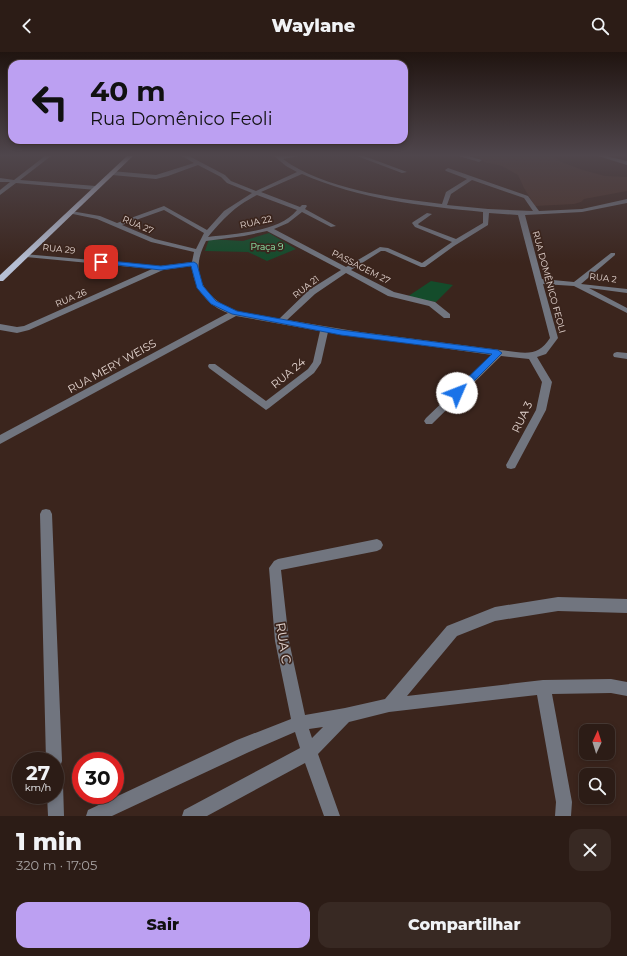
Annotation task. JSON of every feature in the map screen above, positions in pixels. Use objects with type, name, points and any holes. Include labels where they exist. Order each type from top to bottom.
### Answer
[{"type":"main road","points":[[0,279],[92,192]]},
{"type":"street","points":[[253,192],[303,208],[333,226]]},
{"type":"street","points":[[259,192],[234,205],[223,213],[206,236],[198,251],[194,264],[199,287],[214,303],[235,313],[324,330],[498,353],[532,356]]},
{"type":"street","points":[[358,192],[390,199],[486,212],[521,213],[580,211],[627,201]]},
{"type":"street","points":[[444,206],[448,193],[450,192]]},
{"type":"street","points":[[511,192],[526,197],[536,212]]},
{"type":"street","points":[[117,225],[164,208],[206,236]]},
{"type":"street","name":"RUA 22","points":[[206,236],[248,234],[268,229],[290,220],[303,208]]},
{"type":"street","points":[[429,214],[415,223],[417,226],[455,243],[486,224],[486,212]]},
{"type":"street","name":"RUA 27","points":[[71,213],[98,217],[153,241],[198,251]]},
{"type":"street","name":"RUA DOMÊNICO FEOLI","points":[[521,213],[554,338],[544,353],[532,356]]},
{"type":"street","name":"PASSAGEM 27","points":[[268,229],[391,294],[432,304],[447,316]]},
{"type":"street","name":"RUA 21","points":[[280,322],[312,292],[383,248],[423,266],[455,243]]},
{"type":"street","points":[[613,254],[576,284],[627,311]]},
{"type":"street","name":"RUA 29","points":[[26,255],[161,268]]},
{"type":"street","name":"RUA 26","points":[[0,327],[17,330],[26,328],[161,268],[194,264]]},
{"type":"street","name":"RUA 2","points":[[539,281],[627,291]]},
{"type":"street","name":"RUA MERY WEISS","points":[[0,440],[235,313]]},
{"type":"street","name":"RUA 24","points":[[212,366],[266,406],[311,371],[317,363],[324,330]]},
{"type":"street","points":[[428,422],[498,353]]},
{"type":"street","points":[[617,355],[627,356]]},
{"type":"street","name":"RUA 3","points":[[511,465],[541,410],[546,382],[532,356]]},
{"type":"street","points":[[46,514],[54,752]]},
{"type":"street","name":"RUA C","points":[[332,816],[299,723],[282,641],[275,568],[278,565],[377,545]]},
{"type":"street","points":[[389,705],[452,631],[495,614],[558,604],[627,606]]},
{"type":"street","points":[[94,816],[243,746],[299,723],[345,716],[389,705],[543,687],[611,686],[627,689]]},
{"type":"street","points":[[543,687],[564,802],[562,816]]},
{"type":"street","points":[[190,816],[309,752],[345,716]]},
{"type":"street","points":[[56,804],[56,816]]},
{"type":"shaded area","points":[[526,192],[623,192],[584,199],[581,202],[574,204],[535,206]]},
{"type":"green space","name":"Praça 9","points":[[269,233],[296,249],[267,261],[248,252],[205,251],[209,239],[243,241]]},
{"type":"green space","points":[[431,281],[453,285],[436,302],[407,297]]},
{"type":"route","points":[[101,262],[161,268],[194,264],[199,287],[214,303],[235,313],[341,333],[498,353],[457,393]]}]
